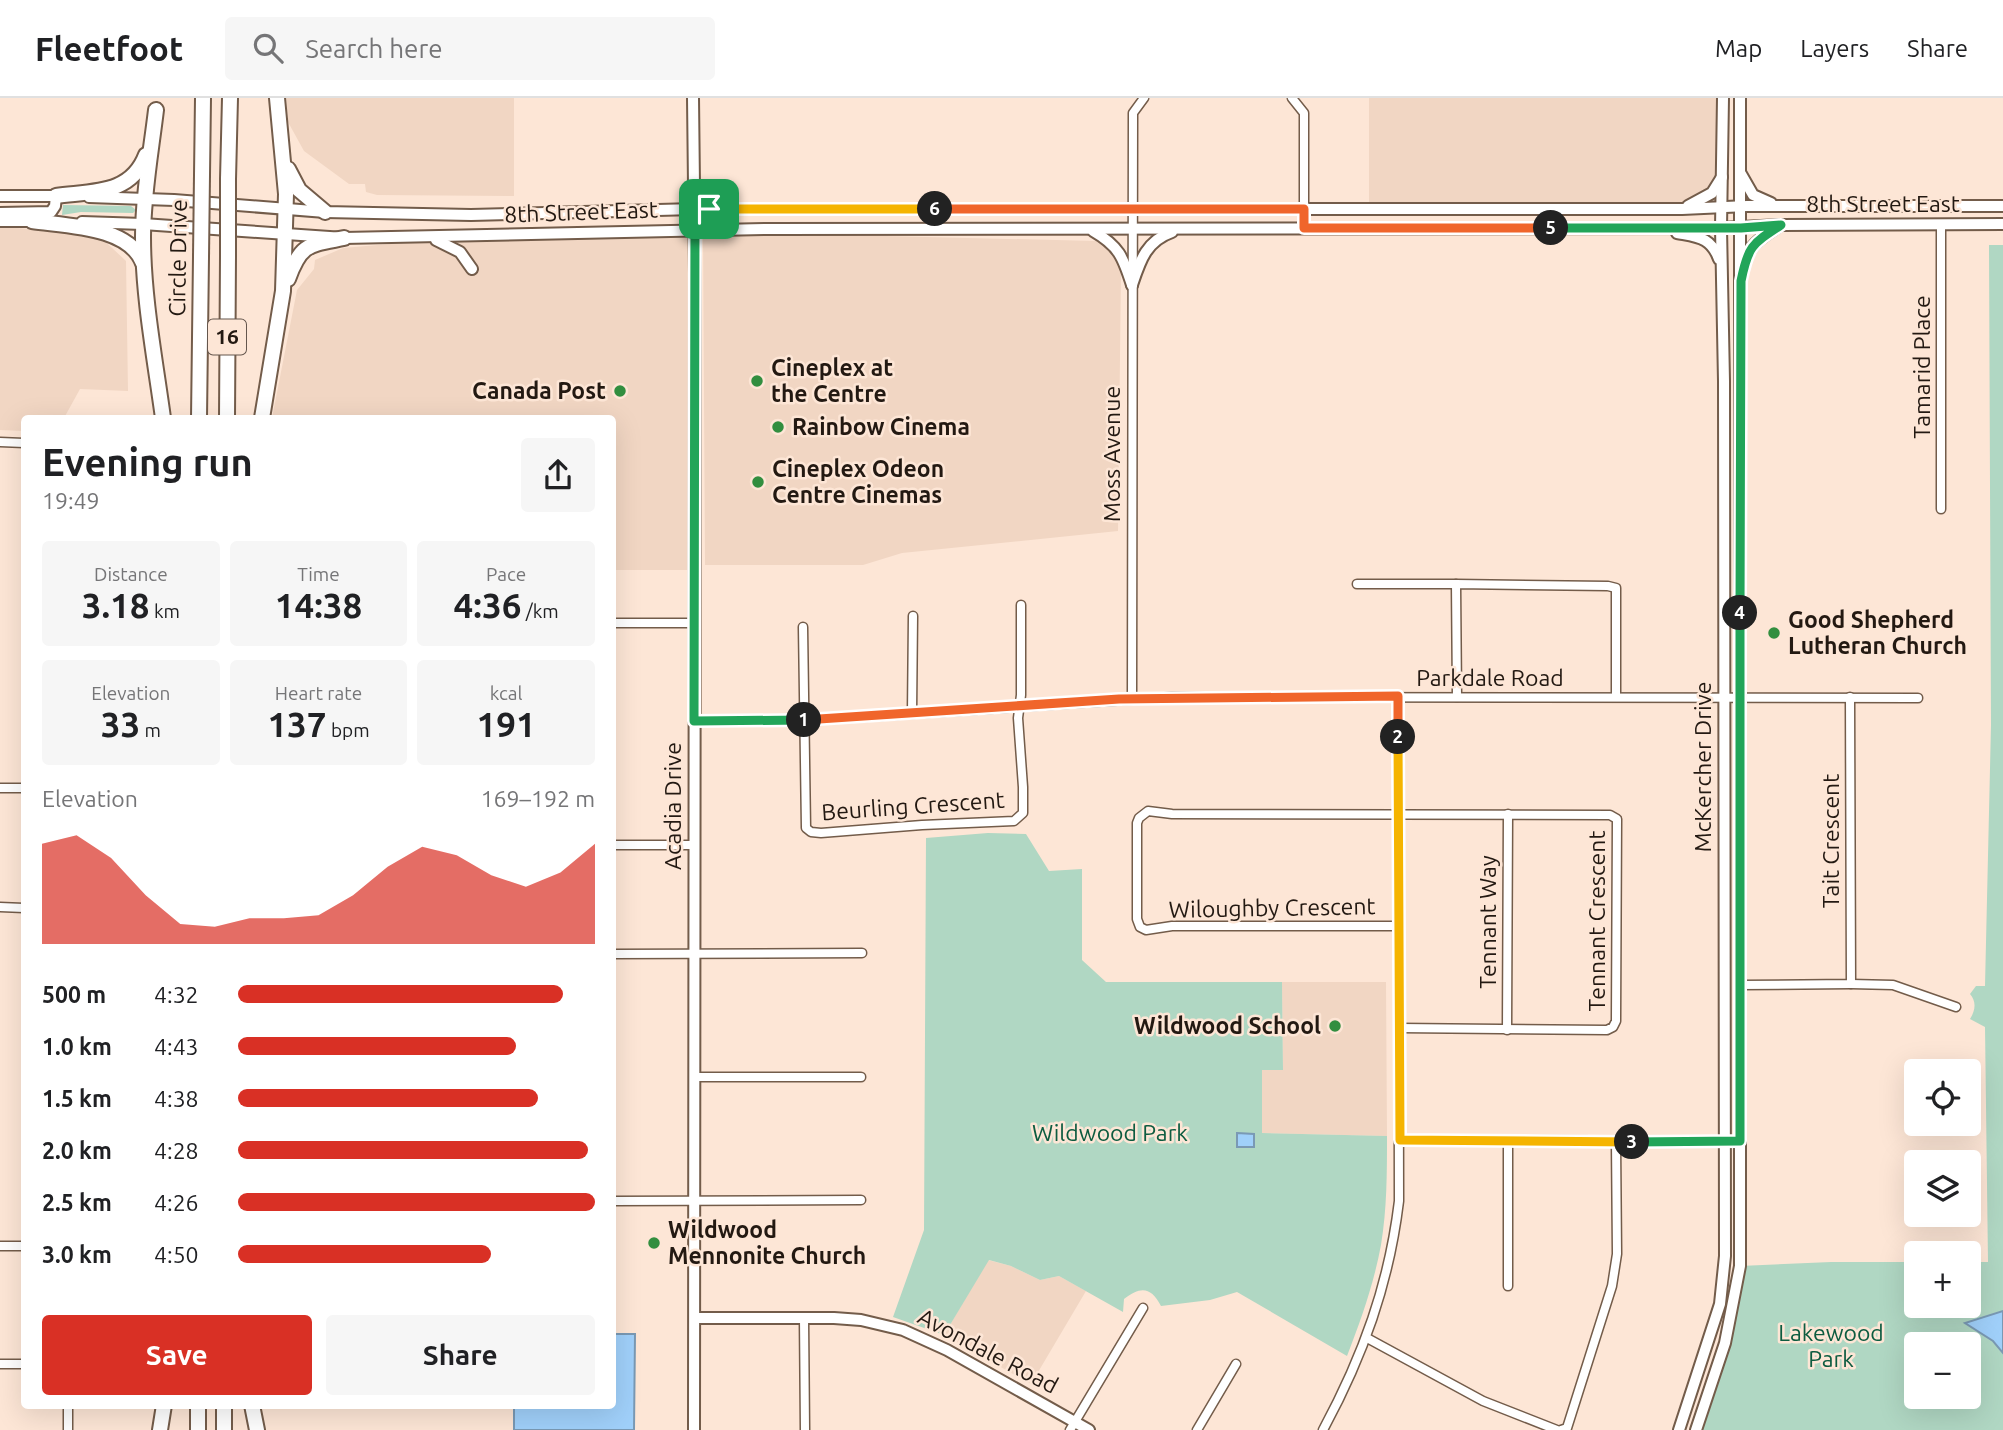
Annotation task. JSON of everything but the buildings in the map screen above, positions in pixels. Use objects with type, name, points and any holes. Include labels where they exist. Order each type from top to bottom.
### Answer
[{"type":"highway","name":"Circle Drive","points":[[199,415],[204,98]]},
{"type":"highway","name":"16","points":[[227,415],[230,98]]},
{"type":"highway","points":[[263,415],[284,290],[286,209],[277,98]]},
{"type":"highway","points":[[56,196],[100,190],[130,180],[142,168],[149,148],[157,104]]},
{"type":"highway","points":[[157,104],[143,224],[144,265],[163,415]]},
{"type":"highway","points":[[284,160],[299,190],[325,212]]},
{"type":"highway","points":[[32,221],[117,236],[134,247],[144,265]]},
{"type":"highway","points":[[284,290],[292,267],[311,244],[344,238]]},
{"type":"highway","points":[[160,1430],[163,1409]]},
{"type":"highway","points":[[198,1409],[198,1430]]},
{"type":"highway","points":[[224,1409],[224,1430]]},
{"type":"highway","points":[[253,1409],[257,1430]]},
{"type":"main road","name":"Acadia Drive","points":[[693,98],[694,1430]]},
{"type":"main road","name":"McKercher Drive","points":[[1679,1430],[1720,1304],[1725,1256],[1721,228],[1723,98]]},
{"type":"main road","name":"McKercher Drive","points":[[1696,1430],[1725,1343],[1740,1266],[1740,98]]},
{"type":"main road","points":[[1740,172],[1757,198],[1780,206]]},
{"type":"main road","points":[[1682,209],[1712,193],[1722,177]]},
{"type":"main road","name":"8th Street East","points":[[0,196],[145,198],[325,212],[471,215],[695,209],[1682,209],[1722,206],[2003,206]]},
{"type":"main road","points":[[0,213],[51,212],[56,196]]},
{"type":"main road","name":"8th Street East","points":[[0,221],[143,224],[344,238],[695,230],[1741,228],[1781,225],[2003,224]]},
{"type":"main road","points":[[1741,281],[1746,255],[1756,241],[1781,225]]},
{"type":"main road","points":[[1647,228],[1700,237],[1714,247],[1723,268]]},
{"type":"main road","points":[[1090,229],[1111,241],[1118,249],[1125,261],[1132,285]]},
{"type":"main road","points":[[1132,285],[1148,245],[1163,234],[1179,229]]},
{"type":"main road","points":[[430,238],[460,251],[472,269]]},
{"type":"main road","name":"Avondale Road","points":[[695,1318],[861,1320],[902,1330],[947,1349],[1073,1426],[1089,1430]]},
{"type":"street","name":"Moss Avenue","points":[[1132,699],[1133,113],[1144,98]]},
{"type":"street","points":[[1292,98],[1304,113],[1304,228]]},
{"type":"street","name":"Tamarid Place","points":[[1941,225],[1941,509]]},
{"type":"street","points":[[0,442],[21,443]]},
{"type":"street","points":[[1357,584],[1616,588],[1616,697]]},
{"type":"street","points":[[1456,584],[1457,697]]},
{"type":"street","points":[[1019,706],[1021,605]]},
{"type":"street","points":[[912,713],[913,616]]},
{"type":"street","points":[[616,623],[693,623]]},
{"type":"street","points":[[803,627],[804,720]]},
{"type":"street","points":[[1323,1430],[1367,1338],[1394,1245],[1399,1200],[1398,696]]},
{"type":"street","name":"Parkdale Road","points":[[694,721],[804,720],[1132,699],[1398,696],[1740,698]]},
{"type":"street","name":"Tait Crescent","points":[[1850,697],[1851,984]]},
{"type":"street","points":[[1740,698],[1918,698]]},
{"type":"street","name":"Beurling Crescent","points":[[804,720],[805,823],[811,832],[1014,821],[1023,813],[1019,706]]},
{"type":"street","points":[[0,788],[21,788]]},
{"type":"street","name":"Wiloughby Crescent","points":[[1398,813],[1172,814],[1148,811],[1137,822],[1137,919],[1140,927],[1146,930],[1171,926],[1398,926]]},
{"type":"street","name":"Tennant Crescent","points":[[1398,813],[1610,815],[1616,819],[1616,1021],[1613,1027],[1607,1030],[1399,1028]]},
{"type":"street","name":"Tennant Way","points":[[1507,1030],[1508,814]]},
{"type":"street","points":[[616,845],[694,845]]},
{"type":"street","points":[[0,907],[21,908]]},
{"type":"street","points":[[616,954],[862,953]]},
{"type":"street","points":[[1740,985],[1893,985],[1956,1007]]},
{"type":"street","points":[[694,1077],[861,1077]]},
{"type":"street","points":[[1400,1140],[1740,1141]]},
{"type":"street","points":[[1508,1141],[1508,1286]]},
{"type":"street","points":[[1367,1338],[1473,1396],[1559,1430],[1567,1428],[1612,1286],[1616,1254],[1616,1142]]},
{"type":"street","points":[[616,1201],[862,1200]]},
{"type":"street","points":[[0,1246],[21,1246]]},
{"type":"street","points":[[1073,1426],[1143,1308]]},
{"type":"street","points":[[804,1318],[805,1430]]},
{"type":"street","points":[[0,1364],[21,1364]]},
{"type":"street","points":[[1197,1430],[1236,1364]]},
{"type":"street","points":[[68,1409],[68,1430]]},
{"type":"shaded area","points":[[286,98],[514,98],[514,196],[377,195],[366,192],[365,184],[349,184],[304,151],[288,122]]},
{"type":"shaded area","points":[[1369,98],[1723,98],[1722,177],[1712,193],[1682,209],[1369,209]]},
{"type":"shaded area","points":[[0,227],[96,233],[126,261],[128,391],[80,389],[66,415],[21,415],[21,431],[0,430]]},
{"type":"shaded area","points":[[695,230],[693,570],[616,570],[616,415],[273,415],[297,290],[314,269],[315,260],[343,248],[471,237]]},
{"type":"shaded area","points":[[703,230],[1096,241],[1110,248],[1121,269],[1118,531],[902,553],[863,565],[705,565]]},
{"type":"shaded area","name":"Wildwood School","points":[[1282,982],[1386,982],[1387,1136],[1262,1133],[1262,1070],[1283,1069]]},
{"type":"shaded area","points":[[988,1260],[1011,1266],[1040,1280],[1059,1276],[1086,1291],[1031,1384],[944,1335]]},
{"type":"green space","points":[[63,205],[131,206],[136,210],[133,213],[81,212],[62,215]]},
{"type":"green space","name":"Lakewood Park","points":[[1989,245],[2003,245],[2003,1430],[1696,1430],[1740,1266],[1904,1262],[1904,1318],[1981,1318],[1981,1262],[1988,1262],[1985,1027],[1970,1019],[1975,1006],[1970,994],[1976,986],[1985,986],[1991,725]]},
{"type":"green space","name":"Wildwood Park","points":[[988,833],[1026,834],[1049,871],[1082,869],[1082,960],[1106,982],[1282,982],[1283,1070],[1262,1070],[1262,1133],[1387,1136],[1386,1204],[1381,1245],[1367,1301],[1347,1356],[1237,1292],[1210,1300],[1161,1306],[1153,1295],[1141,1290],[1124,1299],[1123,1312],[1059,1276],[1040,1280],[1011,1266],[989,1260],[944,1335],[893,1317],[924,1230],[926,838]]},
{"type":"water","points":[[1237,1133],[1254,1134],[1254,1147],[1237,1147]]},
{"type":"water","points":[[2003,1311],[2003,1353],[1993,1341],[1965,1323]]},
{"type":"water","points":[[616,1334],[635,1334],[634,1430],[514,1430],[514,1409],[616,1409]]},
{"type":"place","name":"Cineplex at the Centre","points":[[757,381]]},
{"type":"place","name":"Canada Post","points":[[620,391]]},
{"type":"place","name":"Rainbow Cinema","points":[[778,427]]},
{"type":"place","name":"Cineplex Odeon Centre Cinemas","points":[[758,482]]},
{"type":"place","name":"Good Shepherd Lutheran Church","points":[[1774,633]]},
{"type":"place","name":"Wildwood School","points":[[1335,1026]]},
{"type":"place","name":"Wildwood Mennonite Church","points":[[654,1243]]},
{"type":"route","points":[[695,209],[709,209],[1304,209],[1304,228],[1741,228],[1781,225],[1756,241],[1746,255],[1741,281],[1740,1141],[1400,1140],[1398,696],[1146,698],[814,720],[694,721],[695,209]]}]
